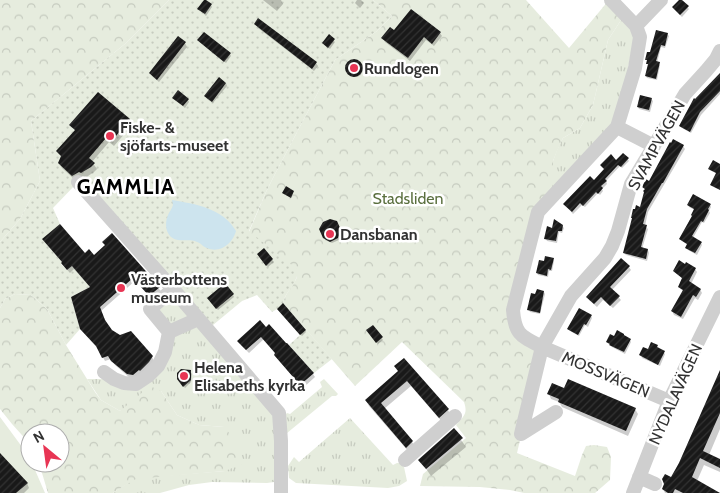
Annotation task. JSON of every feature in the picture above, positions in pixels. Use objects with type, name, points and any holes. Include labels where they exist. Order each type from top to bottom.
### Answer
[{"type":"street","points":[[611,0],[636,26],[640,37],[635,68],[617,127],[654,146]]},
{"type":"street","points":[[636,26],[661,0]]},
{"type":"street","name":"SVAMPVÄGEN","points":[[556,412],[521,434],[542,347],[571,296],[605,258],[618,231],[631,184],[685,94],[716,59],[720,51]]},
{"type":"street","name":"MOSSVÄGEN","points":[[617,127],[538,212],[514,310],[515,325],[524,337],[542,347],[669,401]]},
{"type":"street","points":[[78,182],[173,289],[187,299],[198,319],[220,337],[280,413],[282,441],[281,493]]},
{"type":"street","points":[[169,332],[150,309],[173,289]]},
{"type":"street","name":"NYDALAVÄGEN","points":[[633,493],[669,401],[720,297]]},
{"type":"street","points":[[169,332],[198,319]]},
{"type":"street","points":[[104,372],[124,383],[136,384],[158,366],[165,352],[169,332]]},
{"type":"street","points":[[405,460],[455,416]]},
{"type":"street","points":[[640,477],[655,484]]},
{"type":"green space","points":[[0,0],[169,0],[126,43],[31,121],[40,181],[20,219],[0,242]]},
{"type":"green space","points":[[169,0],[373,0],[392,16],[377,31],[335,60],[275,174],[249,231],[298,270],[295,282],[283,303],[332,359],[314,373],[289,345],[300,335],[277,309],[272,312],[257,295],[242,301],[207,330],[78,182],[53,208],[60,224],[43,240],[67,270],[72,266],[90,287],[71,297],[80,329],[66,345],[47,309],[31,295],[15,294],[5,299],[0,308],[0,242],[20,219],[40,181],[31,121],[126,43]]},
{"type":"green space","name":"Stadsliden","points":[[373,0],[526,0],[569,48],[609,0],[625,14],[608,40],[593,105],[580,128],[563,138],[553,161],[553,196],[538,213],[515,325],[542,347],[517,453],[575,476],[586,446],[607,447],[611,457],[610,480],[595,493],[524,493],[480,487],[420,486],[423,474],[466,438],[456,425],[464,415],[466,409],[464,402],[402,342],[355,386],[283,303],[285,296],[297,277],[249,232],[275,174],[335,60],[377,31],[392,16]]},
{"type":"green space","points":[[625,14],[636,26],[617,127],[553,196],[553,161],[557,150],[563,138],[580,128],[593,105],[608,40]]},
{"type":"green space","points":[[173,289],[281,419],[287,413],[290,414],[322,387],[320,382],[324,379],[338,394],[332,396],[281,438],[281,481],[267,483],[212,482],[189,485],[160,493],[113,493],[136,478],[225,471],[224,427],[199,425],[177,415],[161,391],[120,411],[101,400],[87,379],[148,376],[169,332],[150,309]]},
{"type":"green space","points":[[15,294],[31,295],[47,309],[66,345],[101,400],[120,411],[150,386],[161,391],[177,415],[199,425],[224,427],[238,444],[242,464],[225,471],[136,479],[113,493],[48,493],[42,473],[70,473],[70,423],[20,423],[20,433],[0,409],[0,308],[5,299]]},
{"type":"green space","points":[[0,417],[20,444],[20,473],[36,473],[45,493],[0,493]]},
{"type":"green space","points":[[350,418],[393,465],[402,463],[407,481],[399,486],[388,488],[296,483],[289,478],[288,466],[294,457],[299,462]]},
{"type":"water","points":[[172,200],[208,208],[224,217],[236,231],[232,240],[217,250],[195,241],[178,240],[171,237],[166,227],[168,214],[173,205]]},
{"type":"building","points":[[204,0],[212,4],[205,14],[197,9]]},
{"type":"building","points":[[679,0],[682,0],[689,6],[680,15],[672,7]]},
{"type":"building","points":[[411,9],[441,32],[432,44],[424,37],[408,58],[381,38],[390,27],[394,30]]},
{"type":"building","points":[[258,18],[317,62],[312,69],[254,24]]},
{"type":"building","points":[[656,30],[668,33],[665,46],[661,45],[656,61],[660,62],[656,79],[645,76],[648,64],[646,64],[647,60],[645,60],[647,52],[650,52]]},
{"type":"building","points":[[204,32],[231,53],[224,62],[197,40]]},
{"type":"building","points":[[329,34],[335,39],[328,48],[322,43]]},
{"type":"building","points":[[178,36],[186,42],[157,80],[149,73]]},
{"type":"building","name":"Rundlogen","points":[[354,59],[360,62],[363,68],[360,74],[354,77],[348,74],[345,68],[348,62]]},
{"type":"building","points":[[720,73],[720,91],[700,112],[690,132],[679,126],[694,98]]},
{"type":"building","points":[[219,77],[226,83],[212,102],[204,96]]},
{"type":"building","points":[[178,90],[189,99],[183,106],[172,98]]},
{"type":"building","points":[[98,92],[130,119],[111,142],[106,138],[89,158],[95,163],[91,167],[72,176],[58,163],[61,156],[56,151],[75,130],[69,125]]},
{"type":"building","points":[[640,95],[652,98],[649,110],[637,107]]},
{"type":"building","points":[[673,139],[684,145],[647,209],[643,224],[647,225],[641,247],[648,249],[646,259],[623,253],[633,209],[635,209],[636,205],[640,207],[645,189],[642,187],[646,179],[649,181]]},
{"type":"building","points":[[623,153],[629,158],[621,167],[618,165],[605,179],[607,181],[601,186],[603,188],[598,194],[596,192],[583,206],[580,203],[572,212],[563,204],[590,176],[594,180],[604,169],[600,165],[611,154],[616,160]]},
{"type":"building","points":[[713,160],[720,164],[720,190],[710,185],[716,173],[708,169]]},
{"type":"building","points":[[286,186],[294,191],[291,198],[282,193]]},
{"type":"building","points":[[693,194],[711,204],[703,222],[701,221],[692,236],[702,242],[695,253],[685,248],[687,244],[679,239],[692,216],[694,209],[687,205]]},
{"type":"building","name":"Dansbanan","points":[[330,219],[337,221],[341,230],[338,238],[330,242],[323,238],[319,229],[323,222]]},
{"type":"building","points":[[554,219],[563,225],[562,231],[558,231],[556,241],[544,239],[547,226],[552,228]]},
{"type":"building","points":[[60,224],[85,253],[89,249],[94,255],[105,245],[102,242],[112,233],[160,287],[149,296],[133,278],[100,307],[105,320],[112,330],[120,335],[131,331],[153,356],[140,371],[133,375],[127,374],[111,361],[108,356],[102,358],[96,346],[80,329],[71,297],[90,287],[72,266],[67,270],[42,239]]},
{"type":"building","points":[[264,248],[273,259],[266,266],[257,254]]},
{"type":"building","points":[[545,256],[554,258],[551,270],[548,269],[547,276],[536,273],[539,260],[544,261]]},
{"type":"building","points":[[621,258],[630,266],[610,287],[620,296],[610,306],[601,297],[594,304],[586,297]]},
{"type":"building","points":[[679,260],[696,268],[689,281],[701,289],[696,297],[693,295],[681,317],[671,311],[683,290],[678,287],[682,278],[673,271]]},
{"type":"building","points":[[225,283],[234,294],[216,309],[207,298]]},
{"type":"building","points":[[537,289],[544,291],[540,313],[527,310],[531,293],[535,294]]},
{"type":"building","points":[[283,303],[306,330],[300,335],[277,309]]},
{"type":"building","points":[[579,308],[592,315],[578,335],[567,329]]},
{"type":"building","points":[[260,320],[266,327],[269,324],[314,373],[300,385],[261,337],[246,350],[237,341]]},
{"type":"building","points":[[373,325],[383,337],[376,343],[366,330]]},
{"type":"building","points":[[617,330],[631,339],[624,352],[606,342],[610,334],[614,336]]},
{"type":"building","points":[[651,342],[665,351],[658,365],[639,355],[643,347],[648,349]]},
{"type":"building","points":[[404,358],[449,409],[439,418],[407,381],[381,403],[413,441],[406,448],[365,400],[398,371],[394,366]]},
{"type":"building","name":"Helena Elisabeths kyrka","points":[[181,369],[191,370],[191,380],[183,387],[177,379],[177,373]]},
{"type":"building","points":[[720,370],[720,413],[703,451],[720,459],[720,468],[700,458],[692,477],[720,493],[683,493],[675,489],[673,493],[668,493],[662,489],[664,484],[662,479],[665,474],[671,477],[679,463]]},
{"type":"building","points":[[568,379],[636,408],[626,431],[558,402],[559,399],[547,394],[552,383],[564,388]]},
{"type":"building","points":[[454,428],[463,438],[426,469],[418,460]]},
{"type":"building","points":[[0,453],[28,483],[16,493],[0,493]]},
{"type":"place","name":"Rundlogen","points":[[354,68]]},
{"type":"place","name":"Fiske- & sjöfarts-museet","points":[[110,136]]},
{"type":"place","name":"Dansbanan","points":[[330,234]]},
{"type":"place","name":"Västerbottens museum","points":[[121,288]]},
{"type":"place","name":"Helena Elisabeths kyrka","points":[[184,376]]},
{"type":"district","name":"GAMMLIA","points":[[126,187]]}]
